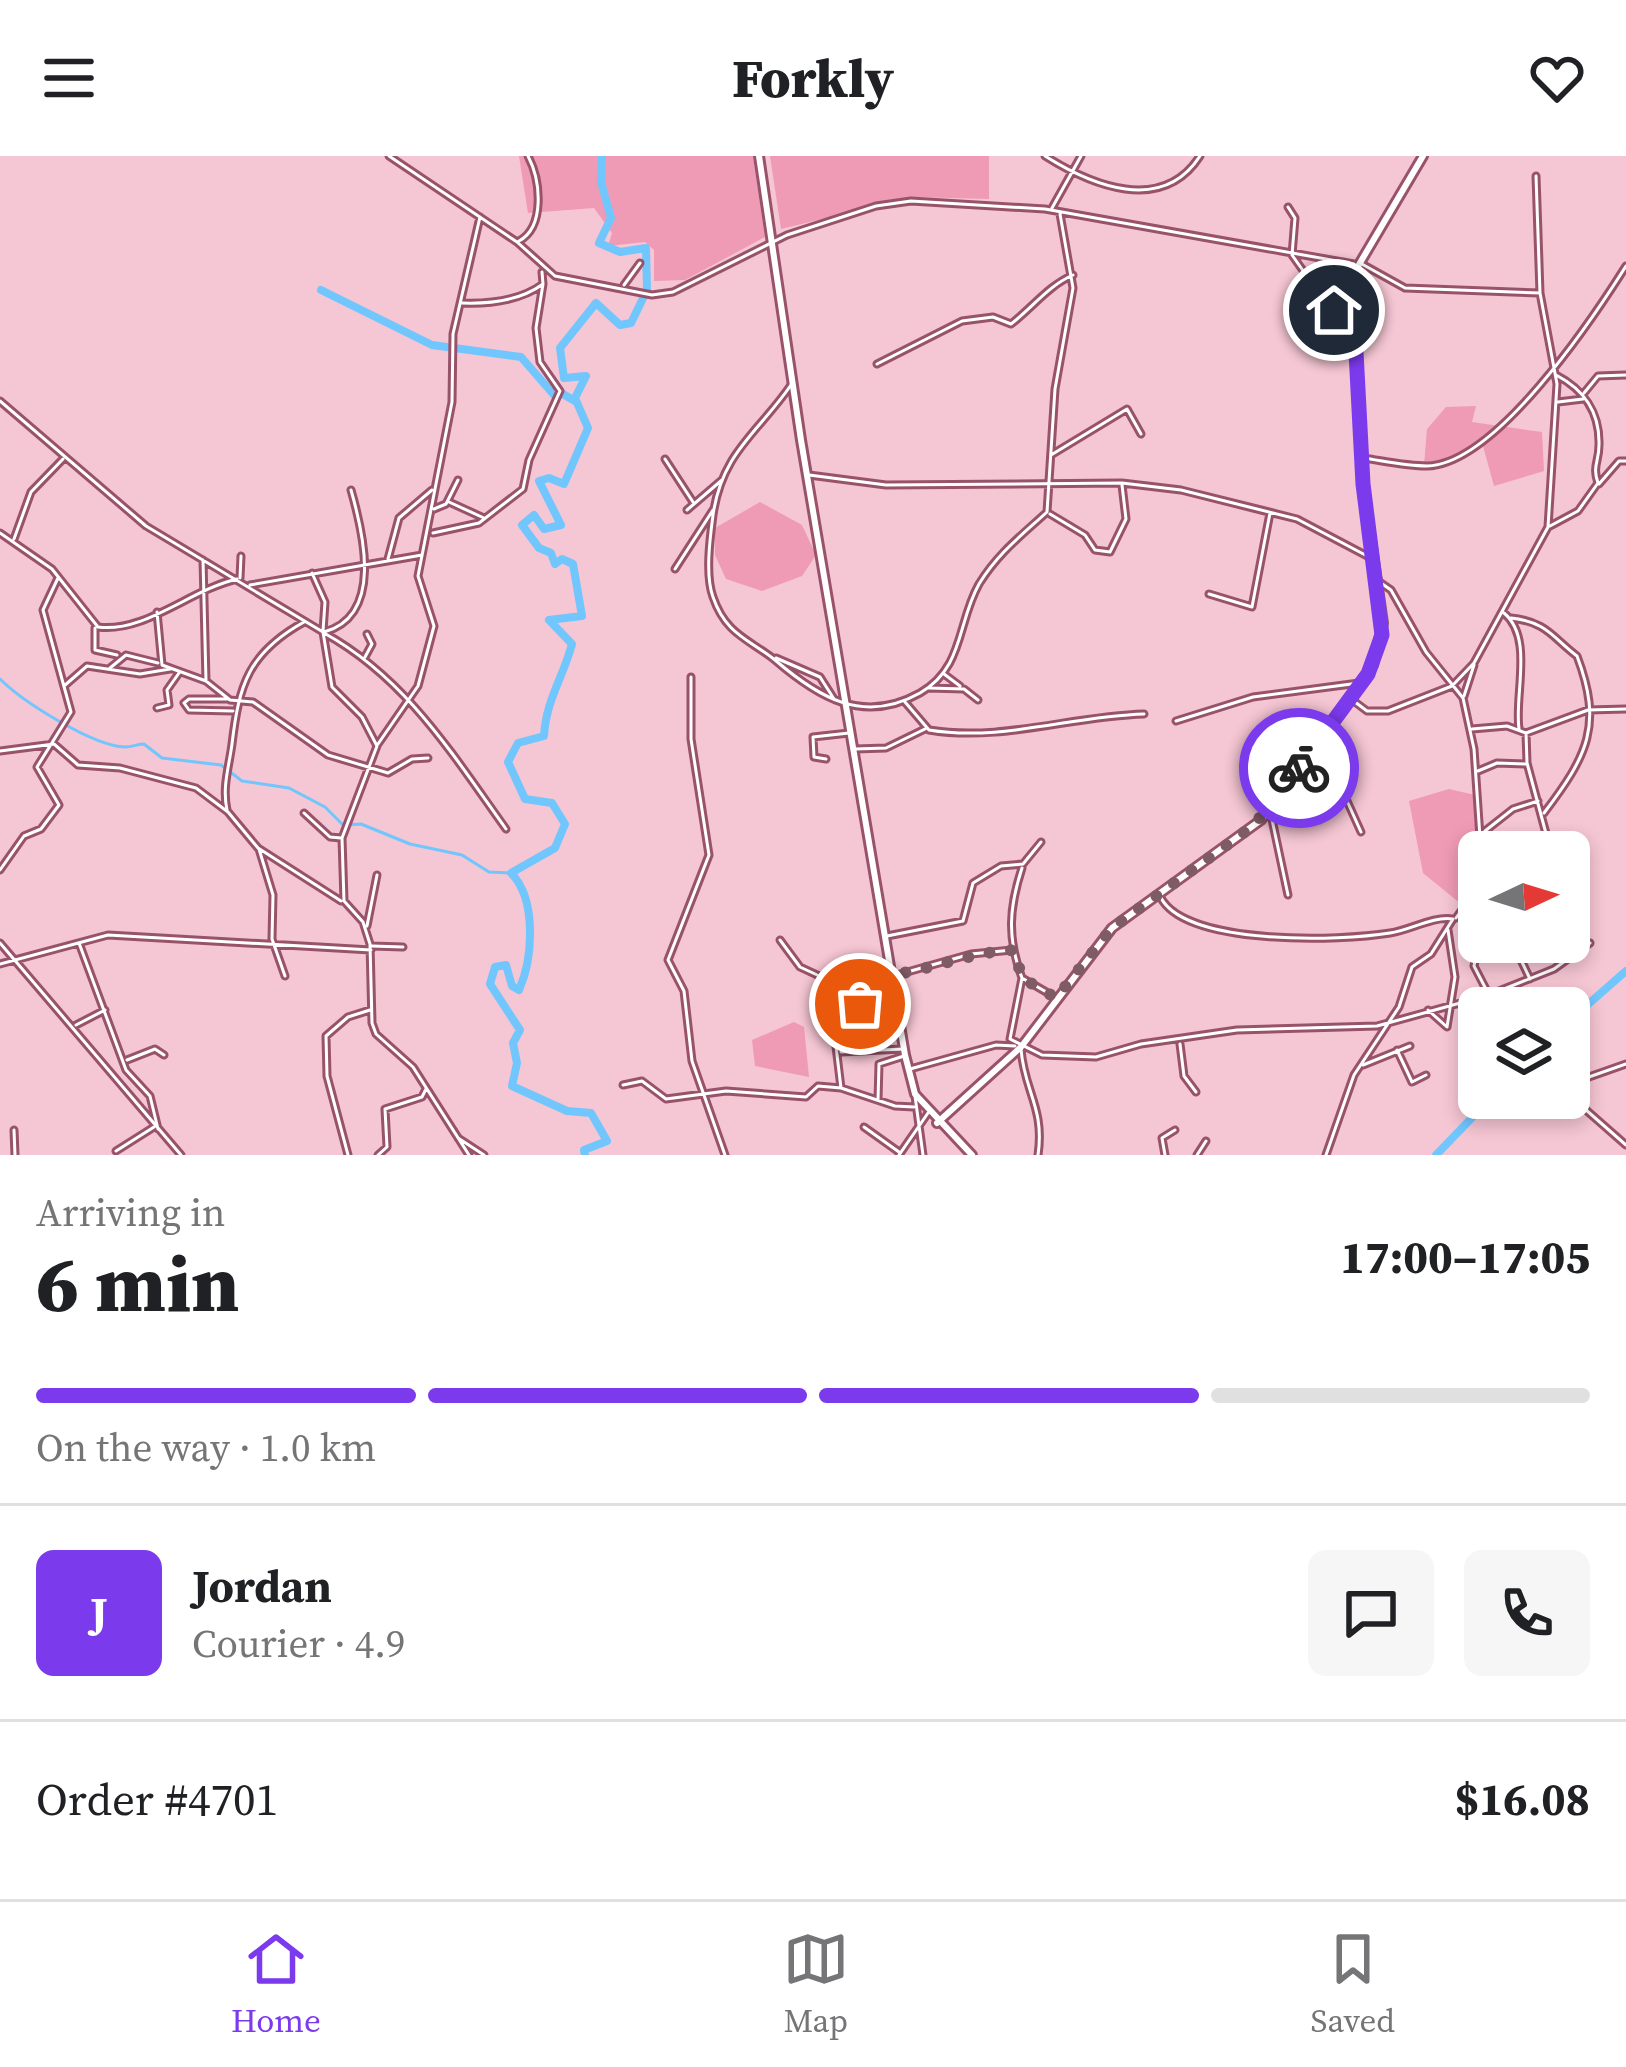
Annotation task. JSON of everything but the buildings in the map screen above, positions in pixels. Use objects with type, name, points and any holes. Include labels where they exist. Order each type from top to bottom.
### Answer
[{"type":"street","points":[[389,156],[568,282],[652,295],[675,291],[772,243],[897,202],[981,201],[1357,263],[1405,288],[1540,293]]},
{"type":"street","points":[[517,242],[531,234],[538,220],[528,156]]},
{"type":"street","points":[[759,156],[792,384],[908,1070],[915,1094],[928,1113],[972,1155]]},
{"type":"street","points":[[1045,156],[1114,190],[1136,190],[1178,179],[1199,156]]},
{"type":"street","points":[[1051,210],[1081,156]]},
{"type":"street","points":[[1334,314],[1357,263],[1423,156]]},
{"type":"street","points":[[1463,698],[1474,663],[1553,510],[1549,456],[1558,402],[1540,293],[1536,176]]},
{"type":"street","points":[[937,1124],[1018,1047],[1112,928],[1253,826],[1269,809],[1361,683],[1382,635],[1356,352],[1334,314],[1308,284],[1292,251],[1295,218],[1288,206]]},
{"type":"street","points":[[1047,512],[1049,456],[1072,275],[1059,211]]},
{"type":"street","points":[[347,906],[342,838],[377,746],[420,682],[434,626],[418,580],[431,532],[432,490],[452,402],[451,347],[479,217]]},
{"type":"street","points":[[623,287],[640,262]]},
{"type":"street","points":[[1363,458],[1429,466],[1473,450],[1556,372],[1626,266]]},
{"type":"street","points":[[431,532],[442,534],[485,519],[523,489],[529,460],[559,398],[559,386],[540,362],[536,328],[541,267]]},
{"type":"street","points":[[877,364],[962,321],[993,317],[1011,324],[1052,285],[1072,275]]},
{"type":"street","points":[[460,303],[494,303],[543,284]]},
{"type":"street","points":[[1556,372],[1578,385],[1597,420],[1593,468],[1598,485]]},
{"type":"street","points":[[1558,402],[1584,398],[1598,376],[1626,375]]},
{"type":"street","points":[[792,384],[734,449],[714,509],[713,599],[734,633],[808,690],[847,709],[904,700],[927,688],[956,655],[981,581],[1017,534],[1047,512]]},
{"type":"street","points":[[0,401],[139,520],[364,659],[410,699],[506,829]]},
{"type":"street","points":[[1049,456],[1127,409],[1141,434]]},
{"type":"street","points":[[14,539],[32,492],[64,458]]},
{"type":"street","points":[[665,459],[693,502]]},
{"type":"street","points":[[1548,527],[1587,503],[1618,461],[1626,461]]},
{"type":"street","points":[[807,475],[886,485],[1122,483],[1194,492],[1312,525],[1374,559]]},
{"type":"street","points":[[687,510],[723,479]]},
{"type":"street","points":[[432,509],[448,502],[458,480]]},
{"type":"street","points":[[1047,512],[1069,522],[1095,550],[1110,552],[1126,519],[1122,483]]},
{"type":"street","points":[[323,632],[340,627],[354,611],[364,564],[351,490]]},
{"type":"street","points":[[387,561],[399,518],[432,490]]},
{"type":"street","points":[[448,502],[485,519]]},
{"type":"street","points":[[675,569],[714,509]]},
{"type":"street","points":[[1553,510],[1570,513]]},
{"type":"street","points":[[1209,594],[1252,607],[1270,511]]},
{"type":"street","points":[[0,533],[14,539],[58,578],[95,626],[95,650],[160,664],[206,681],[233,700]]},
{"type":"street","points":[[248,585],[422,555]]},
{"type":"street","points":[[239,579],[242,556]]},
{"type":"street","points":[[203,558],[206,681]]},
{"type":"street","points":[[312,573],[325,602],[323,632],[331,684],[360,713],[377,746]]},
{"type":"street","points":[[0,870],[24,836],[41,829],[44,818],[59,807],[37,767],[70,715],[43,610],[58,578]]},
{"type":"street","points":[[95,626],[122,629],[202,588],[239,579]]},
{"type":"street","points":[[1377,580],[1391,590],[1463,698],[1483,831]]},
{"type":"street","points":[[157,612],[160,664]]},
{"type":"street","points":[[1503,612],[1511,618],[1530,618],[1553,632],[1561,648],[1575,653],[1593,708],[1584,752],[1544,813]]},
{"type":"street","points":[[1511,618],[1522,676],[1527,763],[1547,831]]},
{"type":"street","points":[[227,812],[224,784],[233,700],[259,656],[306,621]]},
{"type":"street","points":[[364,659],[372,644],[368,634]]},
{"type":"street","points":[[110,668],[119,656]]},
{"type":"street","points":[[769,656],[820,677],[836,701]]},
{"type":"street","points":[[1350,698],[1364,710],[1385,711],[1452,686],[1474,663]]},
{"type":"street","points":[[64,686],[80,668],[140,674],[172,669]]},
{"type":"street","points":[[157,707],[168,707],[167,690],[180,672]]},
{"type":"street","points":[[944,673],[978,700]]},
{"type":"street","points":[[691,677],[691,739],[709,855],[668,960],[684,991],[692,1061],[725,1155]]},
{"type":"street","points":[[1176,722],[1261,695],[1361,683]]},
{"type":"street","points":[[927,688],[964,689]]},
{"type":"street","points":[[234,711],[189,710],[184,704],[189,699],[253,702],[328,755],[368,769],[391,773],[412,758],[428,758]]},
{"type":"street","points":[[904,700],[926,728]]},
{"type":"street","points":[[1470,729],[1508,726],[1522,733],[1593,708],[1626,709]]},
{"type":"street","points":[[852,749],[886,748],[926,728],[969,736],[1082,716],[1144,714]]},
{"type":"street","points":[[826,759],[814,757],[813,737],[851,733]]},
{"type":"street","points":[[0,752],[51,744],[78,765],[120,768],[191,786],[227,812],[258,848],[347,906],[366,928],[376,1034],[402,1054],[470,1155]]},
{"type":"street","points":[[1474,772],[1497,764],[1527,763]]},
{"type":"street","points":[[1278,796],[1341,791],[1360,832]]},
{"type":"street","points":[[1484,831],[1513,809],[1539,800]]},
{"type":"street","points":[[1269,809],[1288,896]]},
{"type":"street","points":[[304,814],[330,837],[342,838]]},
{"type":"street","points":[[1038,1155],[1040,1112],[1022,1072],[1018,1047],[1010,1039],[1022,978],[1014,950],[1011,903],[1024,865],[1041,842]]},
{"type":"street","points":[[258,848],[272,895],[270,923],[285,976]]},
{"type":"street","points":[[885,936],[962,921],[973,884],[1001,866],[1024,865]]},
{"type":"street","points":[[366,928],[374,909],[377,875]]},
{"type":"street","points":[[1162,890],[1166,907],[1180,919],[1246,934],[1375,935],[1458,918]]},
{"type":"street","points":[[1326,1155],[1344,1096],[1392,1018],[1412,968],[1428,957],[1458,914]]},
{"type":"street","points":[[1428,1010],[1446,1028],[1447,1004],[1456,977],[1448,928]]},
{"type":"street","points":[[0,964],[108,935],[403,947]]},
{"type":"street","points":[[780,940],[800,967],[824,978],[830,987],[841,1088]]},
{"type":"street","points":[[78,941],[128,1073],[149,1096],[157,1127]]},
{"type":"street","points":[[0,944],[73,1026],[125,1096],[181,1155]]},
{"type":"street","points":[[835,1039],[874,975],[892,977],[971,954],[1014,950]]},
{"type":"street","points":[[1522,963],[1530,980]]},
{"type":"street","points":[[1511,987],[1558,963]]},
{"type":"street","points":[[824,978],[847,974],[866,982]]},
{"type":"street","points":[[1022,978],[1056,998]]},
{"type":"street","points":[[908,1070],[996,1045],[1047,1055],[1096,1057],[1237,1030],[1377,1026],[1458,1002]]},
{"type":"street","points":[[856,1004],[897,1009]]},
{"type":"street","points":[[73,1026],[106,1009]]},
{"type":"street","points":[[348,1155],[327,1076],[326,1036],[348,1017],[371,1010]]},
{"type":"street","points":[[1179,1040],[1184,1076],[1196,1092]]},
{"type":"street","points":[[1361,1065],[1410,1046]]},
{"type":"street","points":[[126,1061],[154,1048],[164,1055]]},
{"type":"street","points":[[1397,1050],[1412,1082],[1426,1075]]},
{"type":"street","points":[[839,1052],[905,1052]]},
{"type":"street","points":[[878,1101],[880,1064],[905,1052]]},
{"type":"street","points":[[1590,1077],[1626,1064]]},
{"type":"street","points":[[623,1085],[642,1081],[659,1098],[806,1096],[818,1086],[914,1107]]},
{"type":"street","points":[[378,1155],[387,1147],[385,1109],[422,1097],[426,1087]]},
{"type":"street","points":[[915,1094],[923,1155]]},
{"type":"street","points":[[864,1127],[900,1154],[928,1113]]},
{"type":"street","points":[[1590,1113],[1626,1145]]},
{"type":"street","points":[[116,1151],[157,1127]]},
{"type":"street","points":[[14,1130],[15,1155]]},
{"type":"street","points":[[1165,1155],[1162,1138],[1175,1130]]},
{"type":"street","points":[[457,1137],[484,1155]]},
{"type":"street","points":[[1197,1155],[1206,1141]]},
{"type":"shaded area","points":[[519,156],[753,156],[765,237],[685,280],[654,281],[654,250],[645,242],[608,246],[612,233],[594,208],[528,213]]},
{"type":"shaded area","points":[[770,156],[989,156],[989,199],[912,197],[781,229]]},
{"type":"shaded area","points":[[1476,406],[1472,422],[1542,432],[1544,471],[1494,486],[1483,446],[1424,465],[1427,429],[1446,407]]},
{"type":"shaded area","points":[[760,502],[802,525],[816,555],[802,576],[762,591],[726,579],[715,555],[715,528]]},
{"type":"shaded area","points":[[1449,789],[1475,795],[1479,831],[1458,831],[1458,902],[1423,873],[1409,801]]},
{"type":"shaded area","points":[[794,1022],[804,1027],[809,1077],[755,1066],[752,1040]]},
{"type":"waterway","points":[[585,1155],[584,1150],[607,1141],[591,1113],[567,1111],[512,1086],[517,1063],[513,1043],[520,1030],[490,984],[495,967],[506,965],[512,986],[519,990],[527,962],[529,913],[511,873],[555,848],[565,824],[552,803],[525,799],[508,762],[518,743],[544,736],[572,644],[549,620],[582,616],[573,564],[562,559],[555,564],[551,553],[539,548],[522,525],[534,515],[544,529],[561,525],[539,481],[549,478],[564,484],[588,428],[575,398],[586,376],[564,378],[560,348],[596,303],[620,325],[631,323],[647,290],[646,248],[620,252],[599,243],[611,218],[601,182],[602,156]]},
{"type":"waterway","points":[[321,290],[432,345],[521,357],[554,395],[561,393],[575,401]]},
{"type":"waterway","points":[[0,679],[41,710],[95,739],[125,747],[144,744],[162,758],[221,765],[242,781],[289,788],[325,807],[342,824]]},
{"type":"waterway","points":[[345,825],[361,824],[410,844],[462,855],[489,872],[511,873]]},
{"type":"waterway","points":[[1590,1003],[1626,971]]},
{"type":"waterway","points":[[1436,1155],[1471,1119]]},
{"type":"way so far","points":[[860,1004],[856,1004],[871,976],[892,978],[971,954],[1014,950],[1022,978],[1056,998],[1112,928],[1261,820],[1299,768]]},
{"type":"route","points":[[1299,768],[1368,674],[1382,635],[1363,484],[1356,352],[1334,310]]}]
